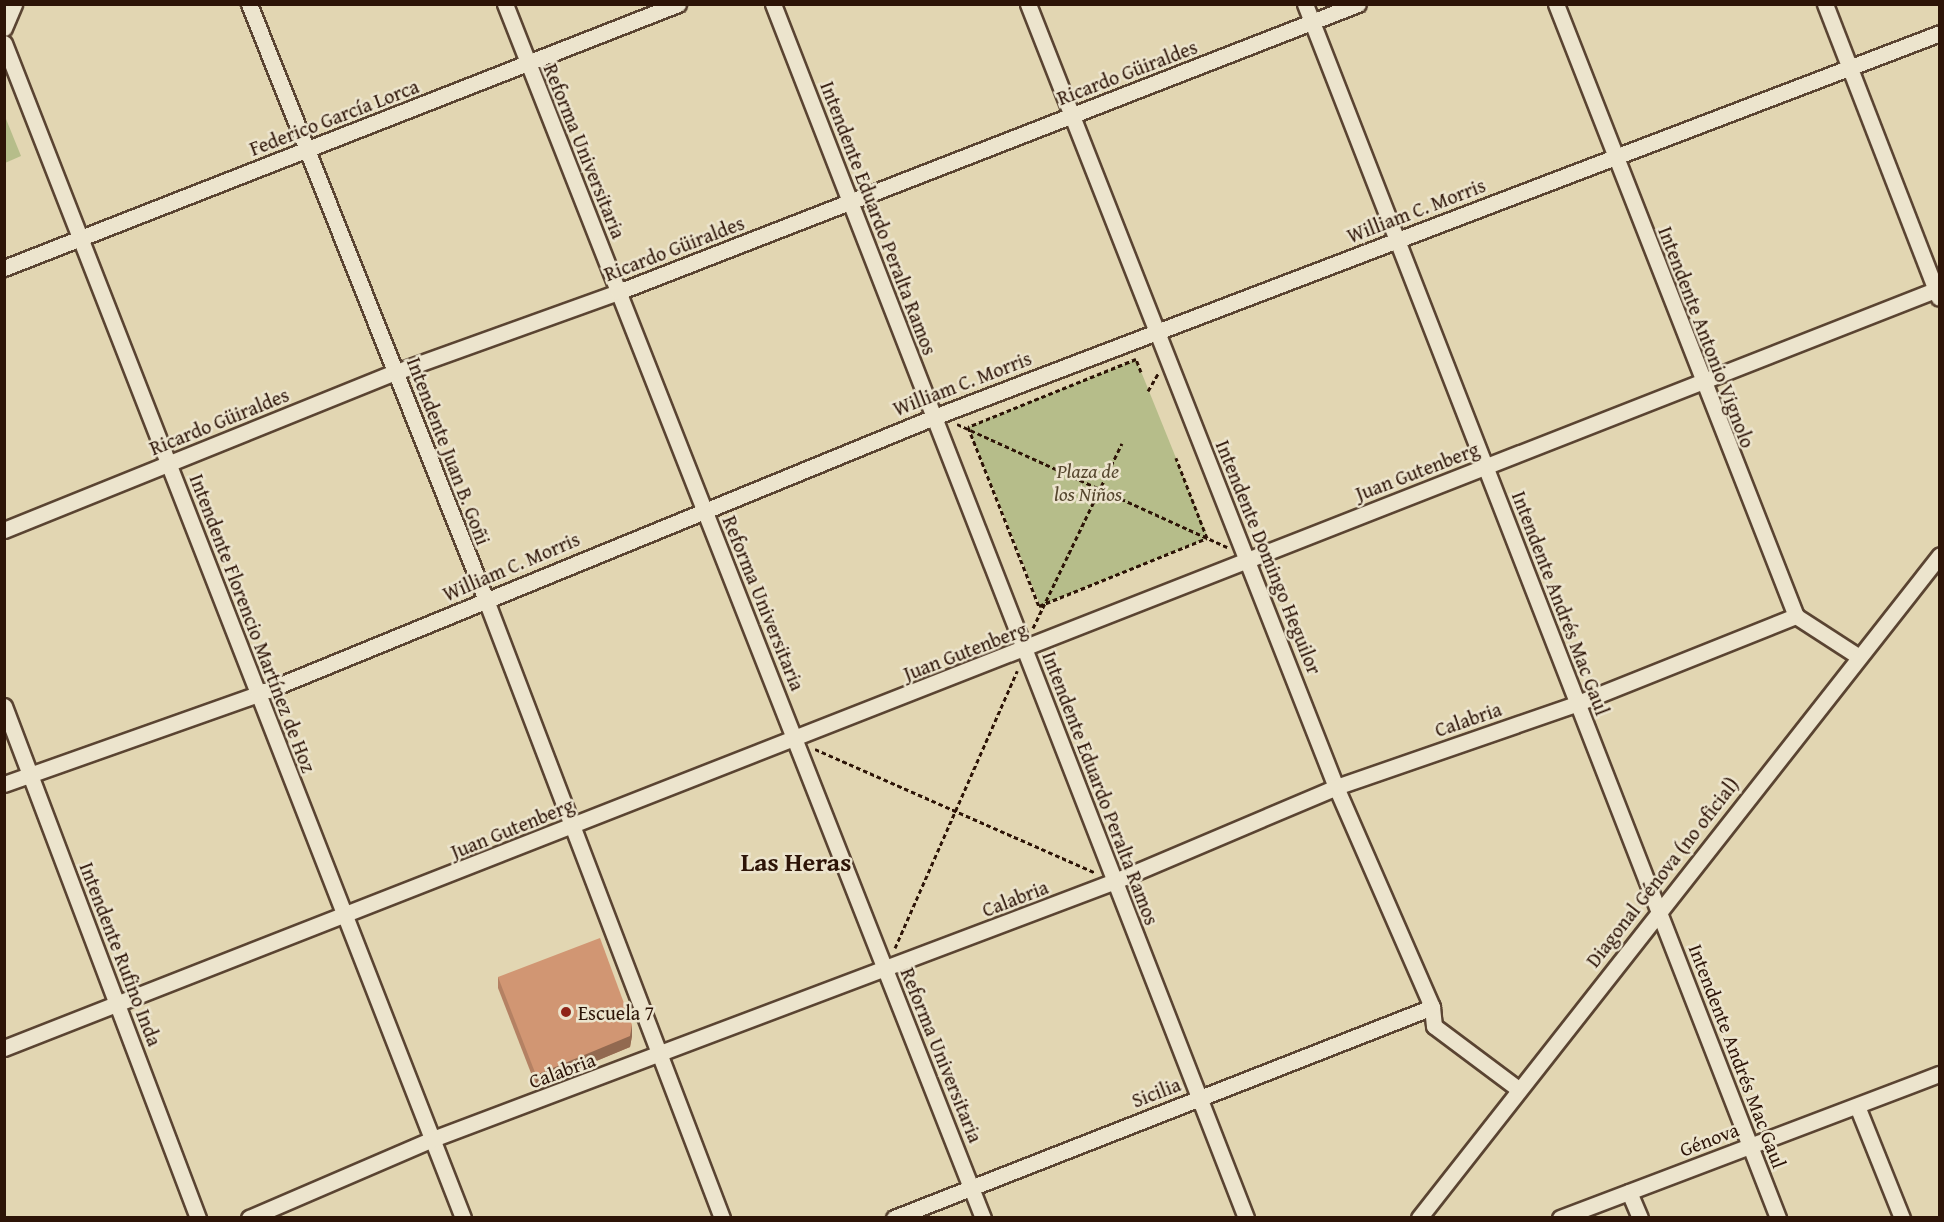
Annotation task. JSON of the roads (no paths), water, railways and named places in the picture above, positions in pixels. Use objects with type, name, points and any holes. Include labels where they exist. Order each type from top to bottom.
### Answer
[{"type":"street","name":"Intendente Juan B. Goñi","points":[[249,4],[486,600],[569,827],[722,1218]]},
{"type":"street","name":"Reforma Universitaria","points":[[505,4],[983,1218]]},
{"type":"street","name":"Federico García Lorca","points":[[4,267],[678,4]]},
{"type":"street","name":"Intendente Eduardo Peralta Ramos","points":[[773,4],[1246,1218]]},
{"type":"street","name":"Intendente Domingo Heguilor","points":[[1028,4],[1155,330],[1250,558],[1336,787],[1432,1007],[1434,1026],[1518,1088]]},
{"type":"street","name":"Intendente Andrés Mac Gaul","points":[[1305,4],[1778,1218]]},
{"type":"street","name":"Ricardo Güiraldes","points":[[4,530],[396,372],[618,292],[1358,4]]},
{"type":"street","name":"Intendente Antonio Vignolo","points":[[1556,4],[1701,380],[1796,616]]},
{"type":"street","points":[[1825,4],[1938,292]]},
{"type":"street","name":"William C. Morris","points":[[4,784],[258,694],[703,508],[1155,330],[1615,158],[1940,33]]},
{"type":"street","name":"Intendente Florencio Martínez de Hoz","points":[[4,43],[430,1140],[463,1218]]},
{"type":"street","name":"Juan Gutenberg","points":[[4,1048],[344,918],[569,827],[1025,651],[1250,558],[1486,467],[1701,380],[1938,292]]},
{"type":"street","name":"Diagonal Génova (no oficial)","points":[[1419,1218],[1856,655],[1940,555]]},
{"type":"street","points":[[1796,616],[1856,655]]},
{"type":"street","name":"Calabria","points":[[249,1218],[430,1140],[659,1058],[1115,881],[1336,787],[1578,703],[1796,616]]},
{"type":"street","name":"Intendente Rufino Inda","points":[[4,706],[198,1218]]},
{"type":"street","name":"Sicilia","points":[[894,1218],[1432,1007]]},
{"type":"street","name":"Génova","points":[[1560,1218],[1940,1074]]},
{"type":"street","points":[[1857,1106],[1902,1218]]},
{"type":"street","points":[[1629,1192],[1640,1218]]},
{"type":"place","name":"Escuela 7","points":[[566,1012]]},
{"type":"district","name":"Las Heras","points":[[796,862]]},
{"type":"park label","name":"Plaza de los Niños","points":[[1088,482]]}]
